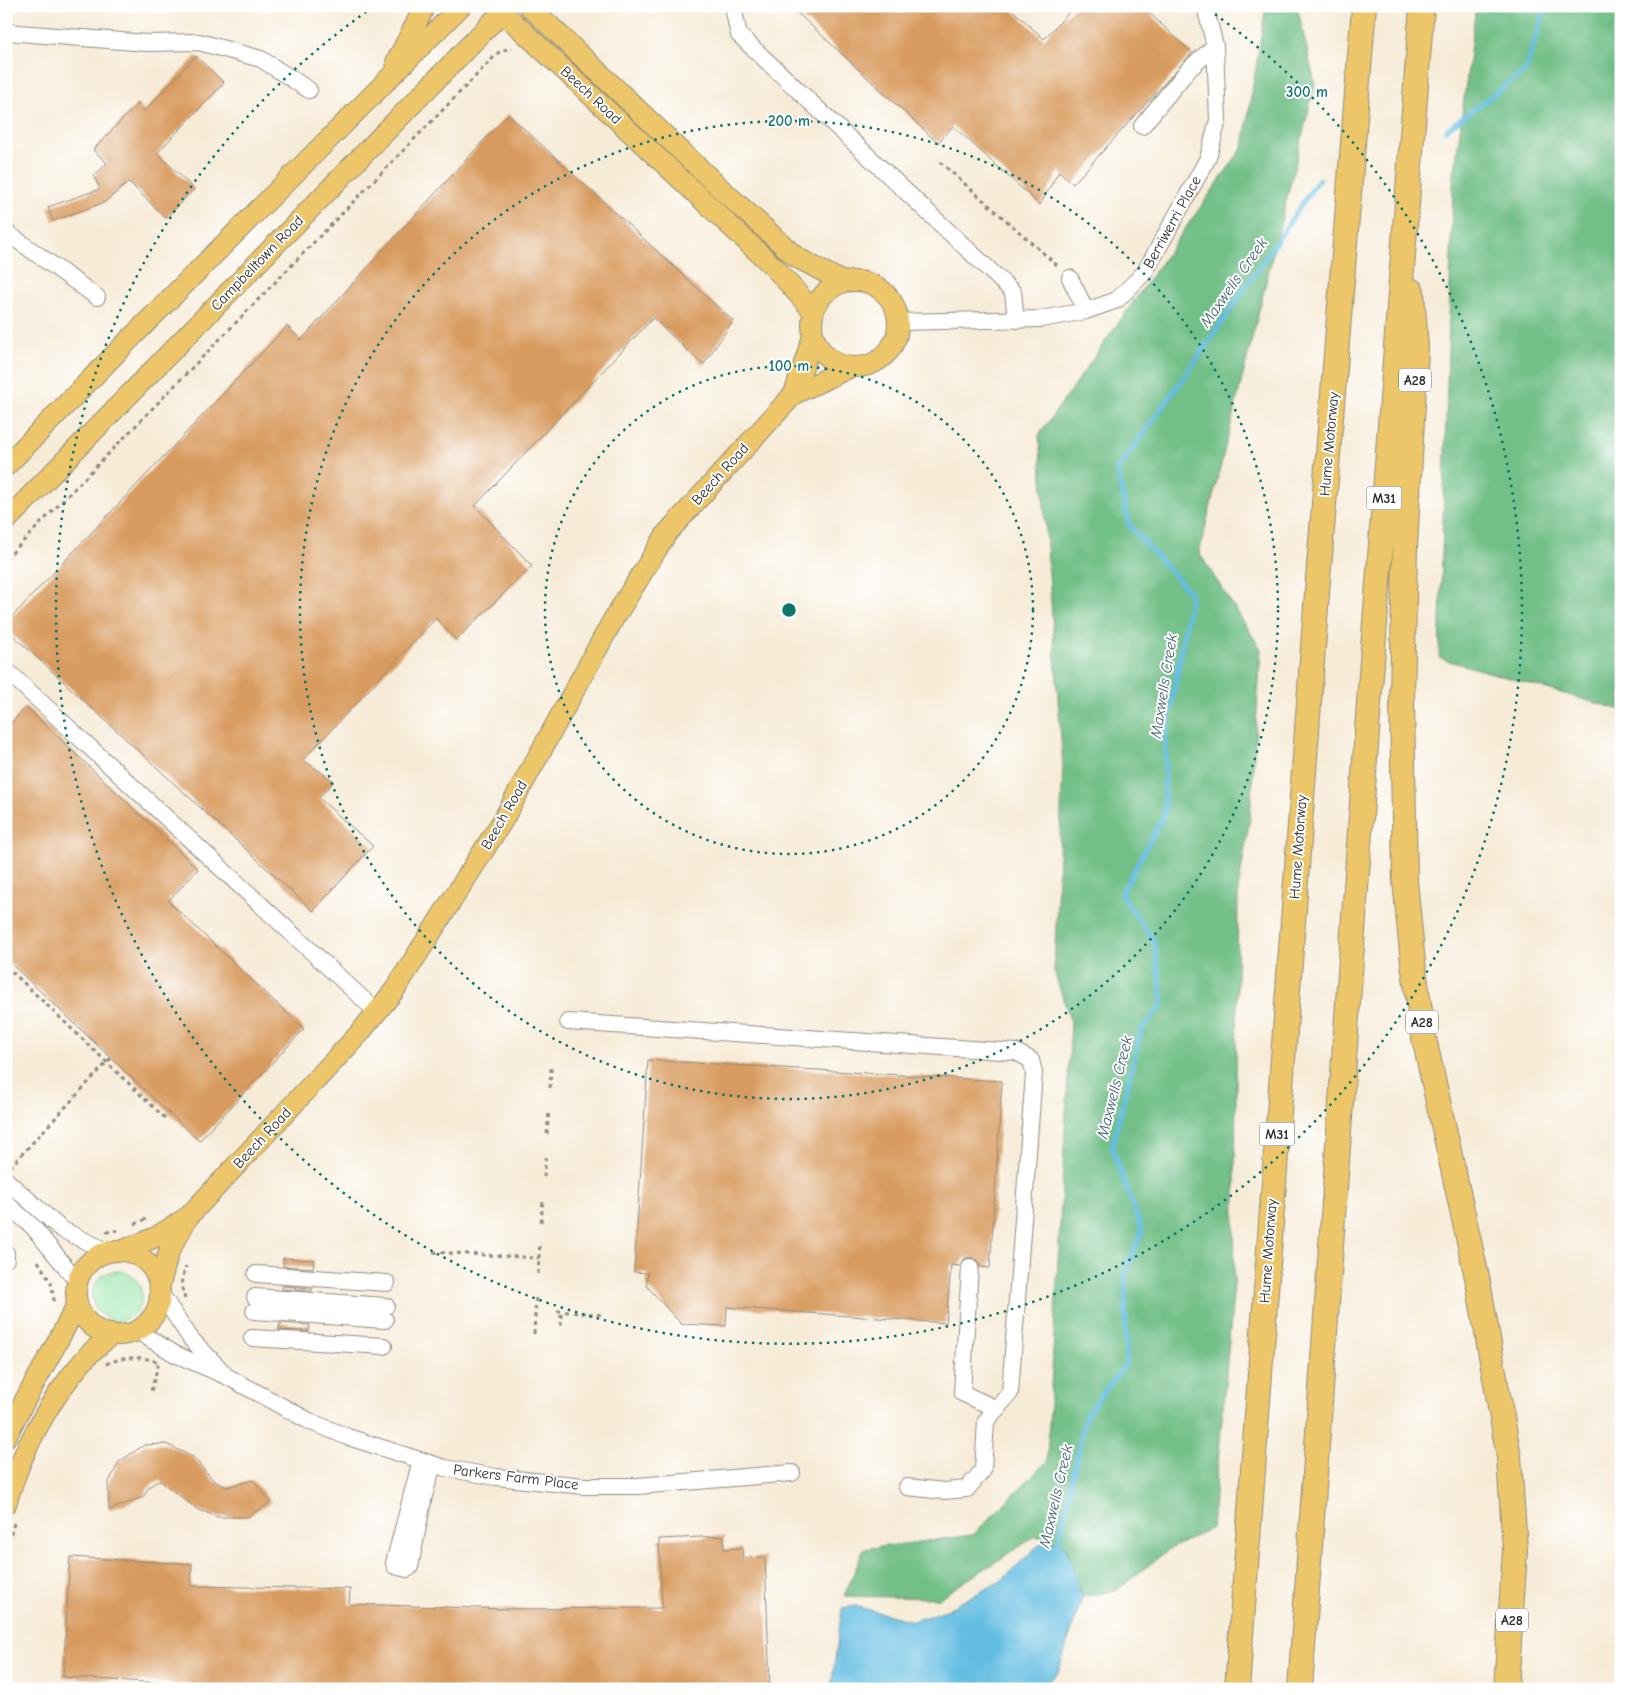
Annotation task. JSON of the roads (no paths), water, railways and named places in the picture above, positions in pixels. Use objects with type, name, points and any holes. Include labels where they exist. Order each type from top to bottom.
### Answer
[{"type":"highway","name":"Hume Motorway","points":[[1237,1689],[1318,589],[1364,6]]},
{"type":"highway","name":"M31","points":[[1300,1688],[1370,688],[1422,6]]},
{"type":"highway","name":"A28","points":[[1406,212],[1416,349],[1404,547],[1402,701],[1404,881],[1424,1038],[1478,1282],[1510,1457],[1515,1550],[1506,1689]]},
{"type":"main road","points":[[386,81],[426,6]]},
{"type":"main road","points":[[6,466],[461,6]]},
{"type":"main road","name":"Beech Road","points":[[529,6],[796,257],[843,282]]},
{"type":"main road","name":"Beech Road","points":[[502,8],[774,267],[813,311]]},
{"type":"main road","name":"Campbelltown Road","points":[[6,521],[502,8]]},
{"type":"main road","points":[[856,281],[868,283],[880,289],[892,304],[898,322],[896,336],[890,350],[879,360],[866,366],[851,367],[838,364],[827,358],[818,348],[813,336],[813,311],[820,299],[830,288],[843,282],[856,281]]},
{"type":"main road","name":"Beech Road","points":[[794,394],[813,336]]},
{"type":"main road","name":"Beech Road","points":[[160,1290],[169,1250],[188,1217],[358,1036],[394,991],[503,820],[613,620],[668,533],[794,394],[851,367]]},
{"type":"main road","name":"Beech Road","points":[[115,1252],[156,1237],[188,1217]]},
{"type":"main road","points":[[6,1437],[21,1405],[58,1344],[77,1304],[77,1282],[89,1263],[115,1252],[139,1256],[153,1269],[160,1290],[154,1316],[137,1331],[121,1336],[103,1334],[88,1322],[77,1304]]},
{"type":"main road","points":[[11,1509],[12,1482],[45,1413],[85,1359],[112,1334]]},
{"type":"street","points":[[739,6],[734,12],[738,35],[1013,292],[1016,320]]},
{"type":"street","name":"Berriwerri Place","points":[[898,322],[1041,319],[1086,311],[1117,300],[1145,272],[1208,158],[1218,120],[1215,46],[1205,6]]},
{"type":"street","points":[[6,32],[147,43],[199,42],[261,59],[309,90]]},
{"type":"street","points":[[1142,126],[1188,70],[1215,46]]},
{"type":"street","points":[[6,232],[96,297]]},
{"type":"street","points":[[1070,278],[1086,311]]},
{"type":"street","points":[[6,670],[377,1012]]},
{"type":"street","points":[[568,1022],[1016,1052],[1031,1060],[1034,1073],[1010,1394],[986,1421],[983,1470],[967,1489],[944,1491],[907,1487]]},
{"type":"street","points":[[8,1174],[61,1229],[115,1252]]},
{"type":"street","points":[[6,1202],[33,1227],[77,1282]]},
{"type":"street","points":[[6,1254],[6,1259]]},
{"type":"street","points":[[970,1267],[962,1392],[997,1409]]},
{"type":"street","name":"Parkers Farm Place","points":[[160,1290],[191,1339],[228,1377]]},
{"type":"street","points":[[254,1305],[386,1314]]},
{"type":"street","points":[[254,1305],[386,1314]]},
{"type":"street","points":[[254,1305],[386,1314]]},
{"type":"street","name":"Parkers Farm Place","points":[[137,1331],[175,1354],[228,1377],[309,1421],[427,1462],[496,1477],[584,1486],[638,1486],[792,1473]]},
{"type":"street","points":[[427,1462],[424,1496],[410,1567],[401,1568],[395,1566],[394,1563],[427,1462]]},
{"type":"water","points":[[1046,1538],[1066,1547],[1082,1597],[1058,1673],[1038,1689],[831,1689],[842,1608],[855,1606],[913,1621],[946,1610],[1001,1581]]},
{"type":"waterway","name":"Maxwells Creek","points":[[1446,130],[1525,71],[1546,6]]},
{"type":"waterway","name":"Maxwells Creek","points":[[1057,1549],[1086,1415],[1126,1364],[1125,1274],[1142,1231],[1112,1148],[1141,1030],[1163,1003],[1154,941],[1121,894],[1164,815],[1166,736],[1191,594],[1129,525],[1117,470],[1190,369],[1319,179]]}]
